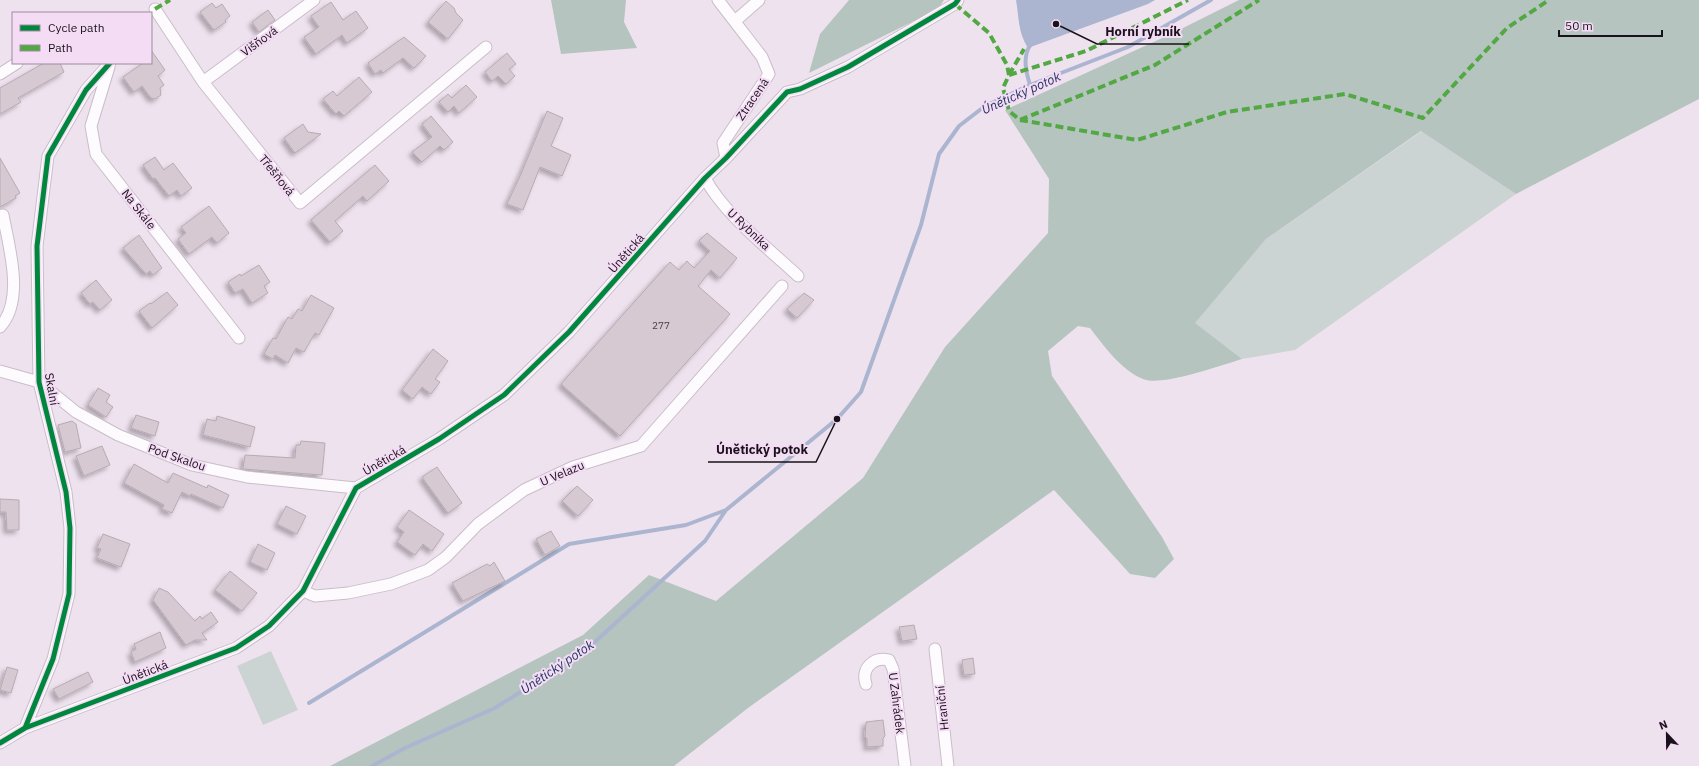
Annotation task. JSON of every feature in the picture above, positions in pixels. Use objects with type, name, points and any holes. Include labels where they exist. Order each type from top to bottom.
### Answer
[{"type":"street","name":"Višňová","points":[[203,82],[314,0]]},
{"type":"street","name":"Ztracená","points":[[718,0],[762,58],[769,74],[722,143],[726,158]]},
{"type":"street","points":[[735,21],[759,0]]},
{"type":"street","name":"Únětická","points":[[0,743],[25,728],[236,648],[269,626],[303,591],[356,488],[439,439],[504,395],[569,332],[705,178],[726,158],[787,92],[800,89],[848,67],[955,4],[958,0]]},
{"type":"street","name":"Třešňová","points":[[154,7],[203,82],[300,203],[486,47]]},
{"type":"street","points":[[0,74],[16,64]]},
{"type":"street","name":"Skalní","points":[[25,728],[53,659],[69,594],[70,528],[66,492],[39,382],[37,246],[48,156],[86,90],[109,64]]},
{"type":"street","name":"Na Skále","points":[[110,64],[91,126],[96,154],[239,338]]},
{"type":"street","name":"U Rybníka","points":[[705,178],[710,187],[732,213],[798,276]]},
{"type":"street","points":[[0,327],[12,303],[14,274],[3,215]]},
{"type":"street","name":"U Velazu","points":[[303,591],[315,596],[348,593],[391,584],[428,570],[446,557],[478,524],[524,490],[573,467],[641,446],[782,286]]},
{"type":"street","points":[[0,371],[39,382]]},
{"type":"street","name":"Pod Skalou","points":[[39,382],[76,412],[118,435],[192,465],[247,477],[356,488]]},
{"type":"street","name":"Hraniční","points":[[935,649],[948,766]]},
{"type":"street","name":"U Zahrádek","points":[[866,684],[863,677],[866,669],[873,662],[882,658],[889,660],[894,668],[905,766]]},
{"type":"shaded area","points":[[551,0],[626,0],[624,22],[637,48],[561,54]]},
{"type":"shaded area","points":[[849,0],[944,0],[938,9],[809,73],[820,34]]},
{"type":"shaded area","points":[[1239,0],[1699,0],[1699,99],[1516,194],[1421,131],[1266,239],[1195,323],[1242,359],[1177,378],[1152,381],[1135,375],[1120,364],[1090,328],[1078,326],[1048,351],[1052,376],[1162,537],[1174,559],[1155,578],[1130,574],[1054,490],[748,708],[674,766],[330,766],[583,635],[649,575],[716,601],[863,478],[945,347],[1048,233],[1049,179],[1005,110],[1171,34]]},
{"type":"shaded area","points":[[1422,131],[1516,194],[1295,350],[1242,359],[1194,323],[1266,239]]},
{"type":"shaded area","points":[[271,651],[298,710],[263,725],[237,666]]},
{"type":"water","points":[[1016,0],[1155,0],[1148,4],[1028,48],[1022,37],[1019,25]]},
{"type":"building","points":[[446,1],[454,8],[456,13],[463,20],[448,39],[428,22]]},
{"type":"building","points":[[331,2],[343,20],[356,11],[368,28],[347,43],[342,35],[316,54],[304,37],[319,27],[311,16]]},
{"type":"building","points":[[212,3],[216,8],[222,4],[230,16],[225,20],[226,22],[214,30],[200,12]]},
{"type":"building","points":[[268,10],[275,20],[259,32],[252,22]]},
{"type":"building","points":[[404,37],[426,56],[414,68],[403,58],[383,73],[381,70],[375,74],[368,63]]},
{"type":"building","points":[[152,51],[165,70],[158,76],[164,85],[160,88],[161,95],[155,99],[151,98],[142,86],[134,92],[123,77],[142,64],[152,64]]},
{"type":"building","points":[[507,53],[516,64],[509,69],[515,76],[506,84],[498,76],[492,81],[485,72]]},
{"type":"building","points":[[42,64],[60,64],[64,72],[18,98],[21,102],[0,114],[0,88]]},
{"type":"building","points":[[359,77],[372,92],[344,116],[339,111],[336,114],[323,99],[333,91],[337,96]]},
{"type":"building","points":[[466,85],[477,97],[459,113],[454,106],[448,112],[439,102],[448,94],[452,98]]},
{"type":"building","points":[[547,111],[563,118],[551,146],[571,155],[562,176],[540,167],[523,210],[507,204]]},
{"type":"building","points":[[431,116],[453,142],[444,150],[440,146],[422,162],[412,152],[432,137],[422,124]]},
{"type":"building","points":[[303,124],[308,132],[321,134],[295,153],[284,138]]},
{"type":"building","points":[[155,157],[164,170],[173,163],[192,188],[181,196],[177,190],[169,196],[155,178],[153,179],[143,165]]},
{"type":"building","points":[[0,158],[20,193],[15,196],[16,198],[0,207]]},
{"type":"building","points":[[375,165],[389,181],[367,201],[363,196],[335,221],[343,231],[330,242],[311,220]]},
{"type":"building","points":[[209,206],[229,233],[217,243],[212,237],[189,254],[178,239],[186,233],[181,227]]},
{"type":"building","points":[[707,233],[737,258],[720,278],[711,270],[698,286],[730,314],[620,436],[561,384],[670,262],[679,270],[687,261],[694,268],[710,251],[699,241]]},
{"type":"building","points":[[139,235],[162,268],[153,275],[150,271],[146,274],[123,248]]},
{"type":"building","points":[[259,265],[270,282],[264,286],[268,293],[252,303],[243,289],[235,293],[228,282],[240,274],[241,276]]},
{"type":"building","points":[[96,280],[112,300],[100,310],[93,302],[90,304],[81,293]]},
{"type":"building","points":[[167,292],[178,305],[152,328],[139,311]]},
{"type":"building","points":[[804,293],[814,300],[797,318],[787,309]]},
{"type":"building","points":[[311,295],[334,308],[319,335],[315,333],[304,352],[296,348],[288,363],[275,355],[273,359],[264,354],[273,338],[276,339],[288,317],[292,319],[298,309],[302,311]]},
{"type":"building","points":[[433,349],[448,361],[435,379],[440,382],[431,394],[422,387],[413,399],[402,390]]},
{"type":"building","points":[[98,388],[110,395],[106,402],[113,407],[106,417],[88,405]]},
{"type":"building","points":[[136,415],[159,422],[155,436],[131,428]]},
{"type":"building","points":[[217,416],[255,427],[250,447],[203,435],[207,419],[216,421]]},
{"type":"building","points":[[72,421],[76,424],[81,448],[65,452],[58,425]]},
{"type":"building","points":[[301,441],[325,443],[322,475],[243,469],[245,455],[295,458],[296,445],[300,445]]},
{"type":"building","points":[[102,446],[110,465],[84,476],[76,456]]},
{"type":"building","points":[[134,464],[168,483],[173,473],[207,488],[208,485],[229,495],[223,508],[191,494],[190,496],[182,492],[172,513],[162,509],[164,505],[124,483]]},
{"type":"building","points":[[437,467],[462,503],[448,513],[422,477]]},
{"type":"building","points":[[577,486],[593,500],[578,516],[562,501]]},
{"type":"building","points":[[0,499],[19,500],[19,530],[7,530],[6,512],[0,512]]},
{"type":"building","points":[[286,506],[306,516],[297,534],[277,524]]},
{"type":"building","points":[[409,510],[444,534],[432,551],[423,544],[415,555],[397,542],[404,532],[397,527]]},
{"type":"building","points":[[551,531],[560,546],[545,555],[536,539]]},
{"type":"building","points":[[103,534],[130,544],[121,567],[97,558],[101,549],[97,548]]},
{"type":"building","points":[[258,544],[275,553],[267,570],[250,562]]},
{"type":"building","points":[[494,562],[505,581],[463,601],[452,583],[487,564],[490,566]]},
{"type":"building","points":[[230,571],[257,593],[242,611],[215,590]]},
{"type":"building","points":[[159,588],[168,592],[195,621],[200,616],[202,619],[211,612],[218,622],[202,633],[207,640],[195,640],[186,645],[153,600]]},
{"type":"building","points":[[914,625],[917,639],[902,641],[899,627]]},
{"type":"building","points":[[160,632],[166,648],[135,662],[131,652],[136,649],[134,644]]},
{"type":"building","points":[[973,658],[975,674],[964,675],[962,660]]},
{"type":"building","points":[[7,667],[18,670],[11,693],[0,690]]},
{"type":"building","points":[[88,672],[93,682],[59,699],[53,689]]},
{"type":"building","points":[[883,720],[885,736],[883,738],[883,746],[867,747],[867,739],[865,737],[866,722]]},
{"type":"waterway","name":"Únětický potok","points":[[372,766],[405,748],[495,708],[585,651],[705,541],[726,510],[837,419],[861,392],[921,225],[939,154],[959,126],[985,106],[1030,85],[1128,47],[1211,0]]},
{"type":"waterway","points":[[1030,85],[1026,69],[1026,54],[1031,44]]},
{"type":"waterway","points":[[309,703],[569,544],[686,525],[726,510]]},
{"type":"marked path","points":[[155,9],[170,0]]},
{"type":"marked path","points":[[1009,75],[1086,51],[1188,0]]},
{"type":"marked path","points":[[955,4],[989,33],[1007,65],[1009,75],[1003,88],[1009,111],[1020,120],[1155,65],[1259,0]]},
{"type":"marked path","points":[[1020,120],[1137,140],[1227,112],[1345,94],[1423,118],[1507,28],[1549,0]]},
{"type":"marked path","points":[[1009,75],[1024,49]]},
{"type":"cycle path","points":[[0,743],[25,728],[236,648],[269,626],[303,591],[356,488],[439,439],[504,395],[569,332],[705,178],[726,158],[787,92],[800,89],[848,67],[955,4],[958,0]]},
{"type":"cycle path","points":[[25,728],[53,659],[69,594],[70,528],[66,492],[39,382],[37,246],[48,156],[86,90],[109,64]]},
{"type":"place","name":"Horní rybník","points":[[1056,24]]},
{"type":"place","name":"Únětický potok","points":[[837,419]]}]
